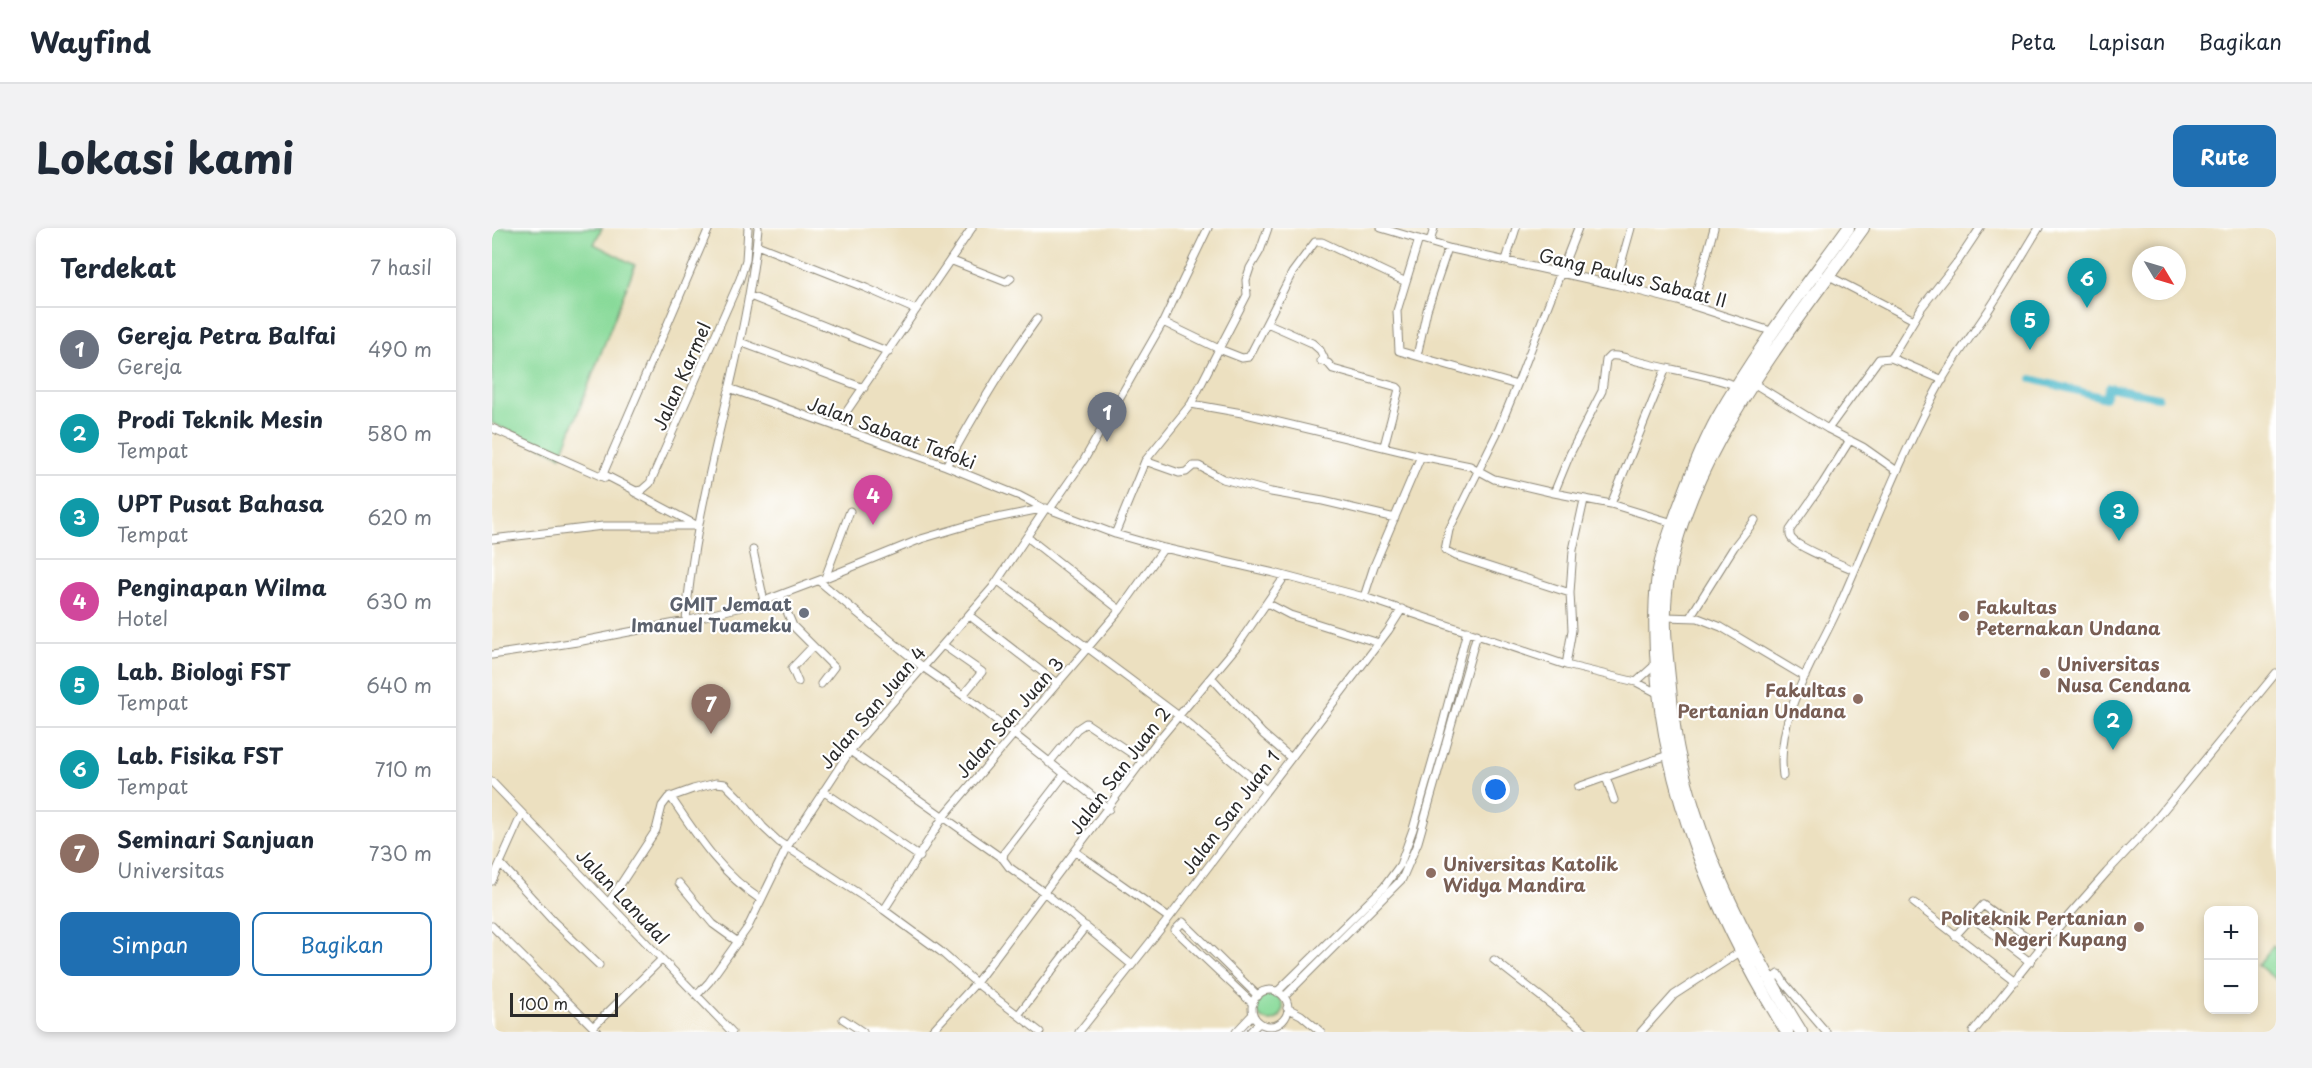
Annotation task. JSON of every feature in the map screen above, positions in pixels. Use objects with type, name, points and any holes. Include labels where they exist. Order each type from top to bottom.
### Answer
[{"type":"highway","points":[[1787,1032],[1698,856],[1681,781],[1673,718],[1665,617],[1670,570],[1684,521],[1702,476],[1719,440],[1848,228]]},
{"type":"highway","points":[[1681,781],[1668,755],[1656,664],[1656,593],[1659,569],[1673,524],[1705,443],[1737,386],[1774,332],[1829,276],[1863,228]]},
{"type":"highway","points":[[1745,948],[1770,981],[1801,1032]]},
{"type":"street","name":"Jalan Karmel","points":[[709,228],[603,474],[636,491],[642,490],[650,483],[745,266],[748,228]]},
{"type":"street","points":[[686,621],[698,526],[750,296],[758,228]]},
{"type":"street","points":[[836,427],[972,228]]},
{"type":"street","name":"Jalan San Juan 4","points":[[697,995],[748,927],[787,847],[850,751],[970,616],[998,581],[1046,508],[1084,460],[1163,322],[1208,228]]},
{"type":"street","points":[[1115,534],[1145,461],[1191,404],[1247,295],[1246,280],[1268,228]]},
{"type":"street","name":"Gang Paulus Sabaat II","points":[[1381,228],[1448,248],[1615,285],[1693,305],[1774,332]]},
{"type":"street","points":[[1430,242],[1434,228]]},
{"type":"street","points":[[1506,260],[1516,228]]},
{"type":"street","points":[[1570,593],[1456,556],[1445,550],[1449,530],[1517,385],[1578,228]]},
{"type":"street","points":[[1615,285],[1631,228]]},
{"type":"street","points":[[1693,305],[1714,228]]},
{"type":"street","points":[[1891,358],[1914,320],[1980,228]]},
{"type":"street","points":[[1783,776],[1781,751],[1783,739],[1805,677],[1897,471],[1942,380],[1987,313],[2039,228]]},
{"type":"street","points":[[1419,239],[1404,281],[1397,310],[1397,347],[1404,353],[1517,385]]},
{"type":"street","points":[[1163,322],[1219,348],[1247,358],[1252,354],[1299,262],[1315,242],[1327,244],[1404,281]]},
{"type":"street","points":[[757,246],[916,310]]},
{"type":"street","points":[[1417,356],[1429,303],[1448,248]]},
{"type":"street","points":[[950,260],[1006,282],[1011,278]]},
{"type":"street","points":[[1829,276],[1914,320]]},
{"type":"street","points":[[750,296],[889,352]]},
{"type":"street","points":[[946,466],[980,404],[1037,319]]},
{"type":"street","points":[[1267,324],[1317,347],[1324,358],[1321,361],[1328,363],[1333,369],[1399,389],[1384,446]]},
{"type":"street","points":[[740,342],[864,388]]},
{"type":"street","points":[[1554,493],[1570,454],[1602,391],[1607,358],[1617,355],[1718,379],[1737,386]]},
{"type":"street","points":[[1828,429],[1878,360],[1891,358],[1942,380]]},
{"type":"street","points":[[1611,504],[1666,368]]},
{"type":"street","points":[[1753,383],[1850,440],[1897,471]]},
{"type":"street","name":"Jalan Sabaat Tafoki","points":[[729,388],[946,466],[1115,534],[1364,597],[1566,664],[1636,682],[1659,694]]},
{"type":"street","points":[[1191,404],[1242,413],[1478,469],[1494,479],[1611,504],[1673,524]]},
{"type":"street","points":[[492,428],[629,489],[698,526]]},
{"type":"street","points":[[1850,440],[1790,530],[1790,534],[1799,545],[1854,570]]},
{"type":"street","points":[[1364,597],[1421,456]]},
{"type":"street","points":[[1145,461],[1179,473],[1186,472],[1193,466],[1199,466],[1223,480],[1395,518]]},
{"type":"street","points":[[1566,664],[1572,630],[1570,593],[1573,550],[1584,500]]},
{"type":"street","points":[[492,655],[577,642],[686,621],[764,601],[921,539],[982,521],[1046,508]]},
{"type":"street","points":[[822,580],[850,512]]},
{"type":"street","points":[[1690,617],[1734,547],[1755,520]]},
{"type":"street","points":[[492,539],[603,526],[698,526]]},
{"type":"street","points":[[1027,537],[1120,610]]},
{"type":"street","name":"Jalan San Juan 3","points":[[884,910],[920,857],[944,816],[1089,648],[1120,610],[1164,548]]},
{"type":"street","points":[[753,550],[764,601]]},
{"type":"street","name":"Jalan San Juan 2","points":[[931,1032],[976,982],[1143,761],[1237,646],[1285,576]]},
{"type":"street","points":[[822,580],[924,668],[963,695],[1109,808]]},
{"type":"street","points":[[998,581],[1179,716],[1266,790]]},
{"type":"street","points":[[780,595],[793,626],[834,667],[821,684]]},
{"type":"street","points":[[1267,603],[1290,615],[1379,642]]},
{"type":"street","name":"Jalan San Juan 1","points":[[1079,1032],[1169,918],[1402,609]]},
{"type":"street","points":[[970,616],[1054,681],[1059,682]]},
{"type":"street","points":[[1665,617],[1690,617],[1721,627],[1805,677]]},
{"type":"street","points":[[1276,992],[1384,886],[1400,866],[1413,829],[1467,631]]},
{"type":"street","points":[[1284,997],[1390,892],[1407,870],[1418,842],[1477,634]]},
{"type":"street","points":[[943,645],[982,672],[963,695]]},
{"type":"street","points":[[798,682],[792,668],[813,646]]},
{"type":"street","points":[[1636,682],[1656,664]]},
{"type":"street","points":[[1973,1032],[2041,947],[2153,823],[2276,673]]},
{"type":"street","points":[[1211,677],[1263,734],[1291,758]]},
{"type":"street","points":[[1448,706],[1456,708]]},
{"type":"street","points":[[1049,763],[1077,729],[1086,723],[1143,761]]},
{"type":"street","points":[[850,751],[1003,860],[1132,965]]},
{"type":"street","points":[[1578,788],[1668,755]]},
{"type":"street","points":[[1003,860],[1004,853],[1064,775]]},
{"type":"street","points":[[1606,777],[1614,800]]},
{"type":"street","name":"Jalan Lanudal","points":[[492,782],[732,1032]]},
{"type":"street","points":[[609,902],[656,830],[662,806],[670,796],[716,783],[725,784],[763,827],[787,847],[884,910],[940,951],[1040,1032]]},
{"type":"street","points":[[823,791],[920,857]]},
{"type":"street","points":[[670,796],[712,856],[743,888],[760,899]]},
{"type":"street","points":[[492,881],[522,814]]},
{"type":"street","points":[[1076,852],[1169,918]]},
{"type":"street","points":[[500,863],[554,922],[599,965]]},
{"type":"street","points":[[679,883],[713,924],[738,942]]},
{"type":"street","points":[[1914,903],[2015,981]]},
{"type":"street","points":[[1955,936],[1981,906],[1986,906],[2041,947]]},
{"type":"street","points":[[1971,917],[2030,962]]},
{"type":"street","points":[[1253,1004],[1221,971],[1175,930],[1183,922],[1258,996]]},
{"type":"street","points":[[492,926],[596,1030],[663,958]]},
{"type":"street","points":[[1018,1015],[1086,926]]},
{"type":"street","points":[[1641,1032],[1674,995],[1745,948]]},
{"type":"street","points":[[1318,951],[1325,958]]},
{"type":"street","points":[[1494,960],[1586,1032]]},
{"type":"street","points":[[1221,971],[1228,964]]},
{"type":"street","points":[[1770,981],[1779,974],[1826,1032]]},
{"type":"street","points":[[1270,991],[1284,997],[1287,1008],[1283,1020],[1269,1029],[1259,1023],[1253,1014],[1253,1004],[1258,996],[1270,991]]},
{"type":"street","points":[[1287,1008],[1301,1015],[1321,1032]]},
{"type":"street","points":[[1236,1032],[1253,1014]]},
{"type":"street","points":[[843,1019],[863,1032]]},
{"type":"street","points":[[1250,1032],[1259,1023]]},
{"type":"green space","points":[[492,228],[602,228],[594,244],[635,265],[561,456],[492,423]]},
{"type":"green space","points":[[2273,946],[2276,949],[2276,980],[2258,965]]},
{"type":"green space","points":[[1270,995],[1279,999],[1283,1008],[1279,1017],[1270,1021],[1261,1017],[1257,1008],[1261,999]]},
{"type":"waterway","points":[[2032,379],[2105,398],[2109,387],[2158,397]]},
{"type":"place","name":"Lab. Fisika FST","points":[[2087,308]]},
{"type":"place","name":"Lab. Biologi FST","points":[[2030,350]]},
{"type":"place","name":"Gereja Petra Balfai","points":[[1107,442]]},
{"type":"place","name":"Penginapan Wilma","points":[[873,525]]},
{"type":"place","name":"UPT Pusat Bahasa","points":[[2119,541]]},
{"type":"place","name":"GMIT Jemaat Imanuel Tuameku","points":[[804,613]]},
{"type":"place","name":"Fakultas Peternakan Undana","points":[[1964,616]]},
{"type":"place","name":"Universitas Nusa Cendana","points":[[2045,673]]},
{"type":"place","name":"Fakultas Pertanian Undana","points":[[1858,699]]},
{"type":"place","name":"Seminari Sanjuan","points":[[711,734]]},
{"type":"place","name":"Prodi Teknik Mesin","points":[[2113,750]]},
{"type":"place","name":"Universitas Katolik Widya Mandira","points":[[1431,873]]},
{"type":"place","name":"Politeknik Pertanian Negeri Kupang","points":[[2139,927]]}]
